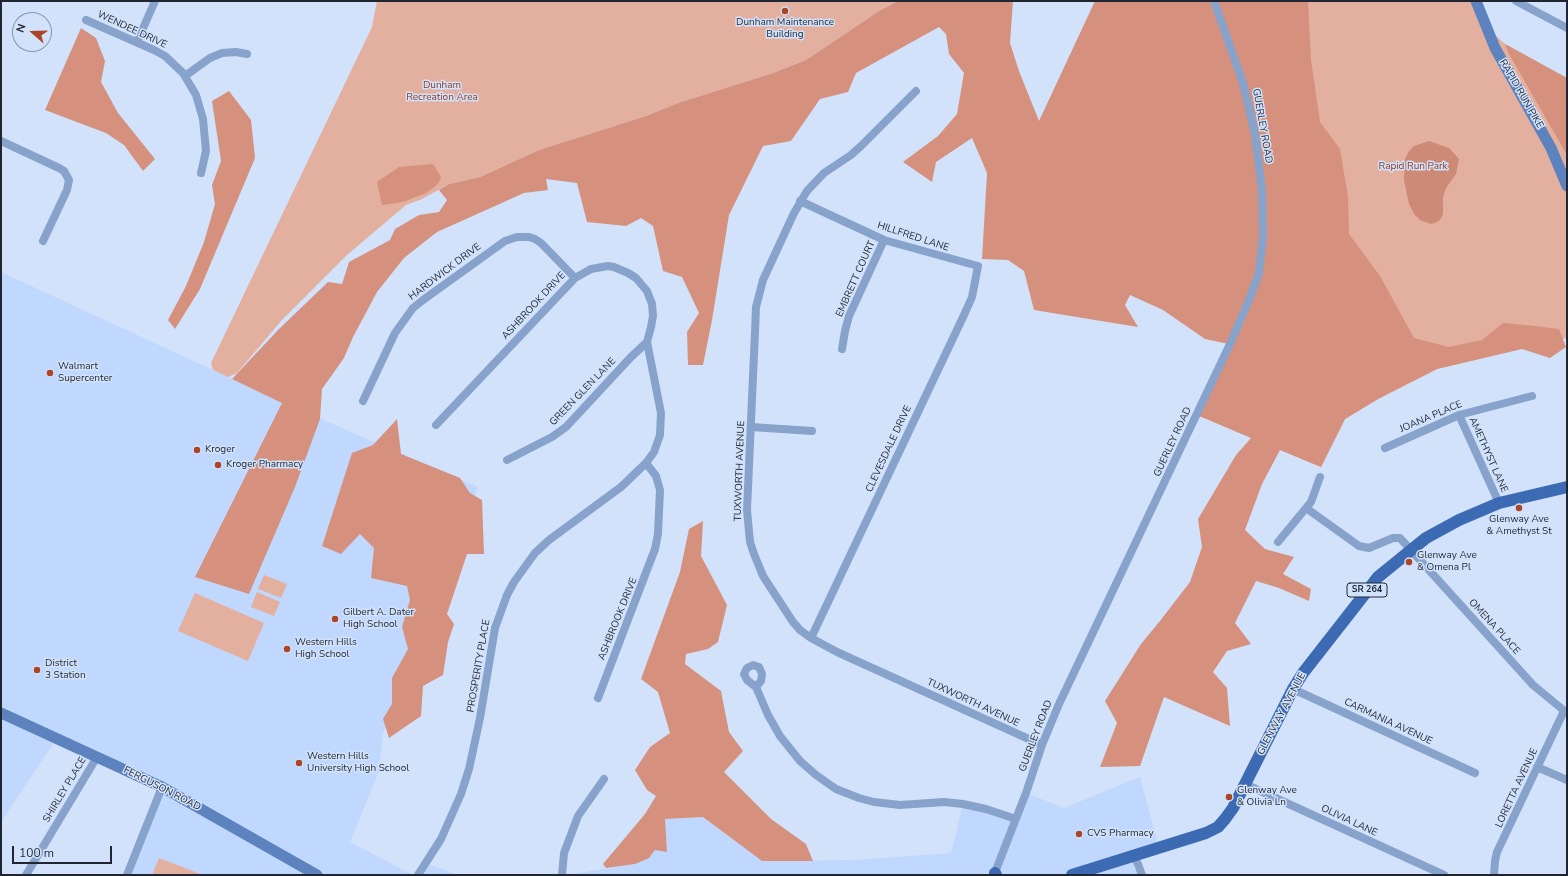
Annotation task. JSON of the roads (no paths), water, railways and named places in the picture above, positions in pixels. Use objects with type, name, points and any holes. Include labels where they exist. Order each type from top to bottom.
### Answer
[{"type":"main road","name":"GLENWAY AVENUE","points":[[1072,875],[1134,857],[1206,833],[1218,827],[1233,808],[1302,673],[1378,576],[1411,549],[1439,530],[1478,511],[1499,503],[1567,487]]},
{"type":"street","points":[[137,42],[155,1]]},
{"type":"street","name":"GUERLEY ROAD","points":[[995,874],[1042,745],[1059,704],[1250,300],[1259,273],[1262,258],[1263,232],[1262,190],[1255,134],[1244,83],[1214,1]]},
{"type":"street","name":"RAPID RUN PIKE","points":[[1476,1],[1494,48],[1551,148],[1567,186]]},
{"type":"street","points":[[1516,1],[1567,28]]},
{"type":"street","name":"WENDEE DRIVE","points":[[86,20],[165,56],[185,76],[196,95],[203,119],[206,152],[202,173]]},
{"type":"street","points":[[185,76],[210,58],[222,53],[236,52],[247,54]]},
{"type":"street","name":"TUXWORTH AVENUE","points":[[916,91],[851,155],[829,169],[815,181],[800,201],[768,267],[759,292],[756,307],[747,510],[748,528],[754,554],[763,576],[793,622],[800,630],[811,638],[845,655],[1042,745]]},
{"type":"street","points":[[1,141],[59,168],[69,180],[67,190],[44,241]]},
{"type":"street","name":"HILLFRED LANE","points":[[800,201],[884,240],[978,266]]},
{"type":"street","name":"HARDWICK DRIVE","points":[[363,401],[394,333],[413,308],[505,242],[516,236],[535,239],[541,243],[574,278]]},
{"type":"street","name":"EMBRETT COURT","points":[[842,349],[845,331],[850,316],[884,240]]},
{"type":"street","name":"ASHBROOK DRIVE","points":[[436,425],[574,278],[592,269],[608,266],[620,269],[636,278],[647,291],[652,304],[651,327],[647,342],[661,413],[661,426],[654,452],[646,463],[656,476],[660,490],[658,534],[655,550],[598,698]]},
{"type":"street","name":"CLEVESDALE DRIVE","points":[[811,638],[964,315],[972,297],[978,266]]},
{"type":"street","name":"GREEN GLEN LANE","points":[[507,460],[552,437],[566,427],[626,361],[647,342]]},
{"type":"street","name":"JOANA PLACE","points":[[1385,448],[1459,415],[1532,396]]},
{"type":"street","name":"AMETHYST LANE","points":[[1459,415],[1499,503]]},
{"type":"street","points":[[751,427],[812,430]]},
{"type":"street","name":"PROSPERITY PLACE","points":[[418,875],[441,839],[461,794],[469,769],[480,718],[495,628],[507,595],[514,582],[535,553],[549,540],[609,497],[646,463]]},
{"type":"street","points":[[1278,542],[1310,502],[1320,477]]},
{"type":"street","name":"OMENA PLACE","points":[[1306,508],[1359,546],[1369,548],[1397,537],[1400,538],[1533,685],[1566,712]]},
{"type":"street","points":[[756,687],[768,715],[789,748],[800,761],[816,775],[836,789],[874,802],[900,805],[944,802],[964,804],[986,809],[1016,819]]},
{"type":"street","name":"CARMANIA AVENUE","points":[[1293,689],[1475,773]]},
{"type":"street","name":"LORETTA AVENUE","points":[[1494,875],[1497,852],[1537,767],[1566,712]]},
{"type":"street","name":"FERGUSON ROAD","points":[[1,713],[162,787],[317,875]]},
{"type":"street","name":"SHIRLEY PLACE","points":[[26,875],[97,757]]},
{"type":"street","points":[[1537,767],[1567,780]]},
{"type":"street","points":[[562,875],[564,853],[578,816],[604,779]]},
{"type":"street","name":"OLIVIA LANE","points":[[1245,784],[1444,875]]},
{"type":"street","points":[[127,875],[162,787]]},
{"type":"street","points":[[1134,857],[1142,875]]},
{"type":"place","name":"Dunham Maintenance Building","points":[[785,11]]},
{"type":"place","name":"Walmart Supercenter","points":[[50,373]]},
{"type":"place","name":"Kroger","points":[[197,450]]},
{"type":"place","name":"Kroger Pharmacy","points":[[218,465]]},
{"type":"place","name":"Glenway Ave & Amethyst St","points":[[1519,508]]},
{"type":"place","name":"Glenway Ave & Omena Pl","points":[[1409,562]]},
{"type":"place","name":"Gilbert A. Dater High School","points":[[335,619]]},
{"type":"place","name":"Western Hills High School","points":[[287,649]]},
{"type":"place","name":"District 3 Station","points":[[37,670]]},
{"type":"place","name":"Western Hills University High School","points":[[299,763]]},
{"type":"place","name":"Glenway Ave & Olivia Ln","points":[[1229,797]]},
{"type":"place","name":"CVS Pharmacy","points":[[1079,834]]},
{"type":"park label","name":"Dunham Recreation Area","points":[[442,92]]},
{"type":"park label","name":"Rapid Run Park","points":[[1413,167]]}]
